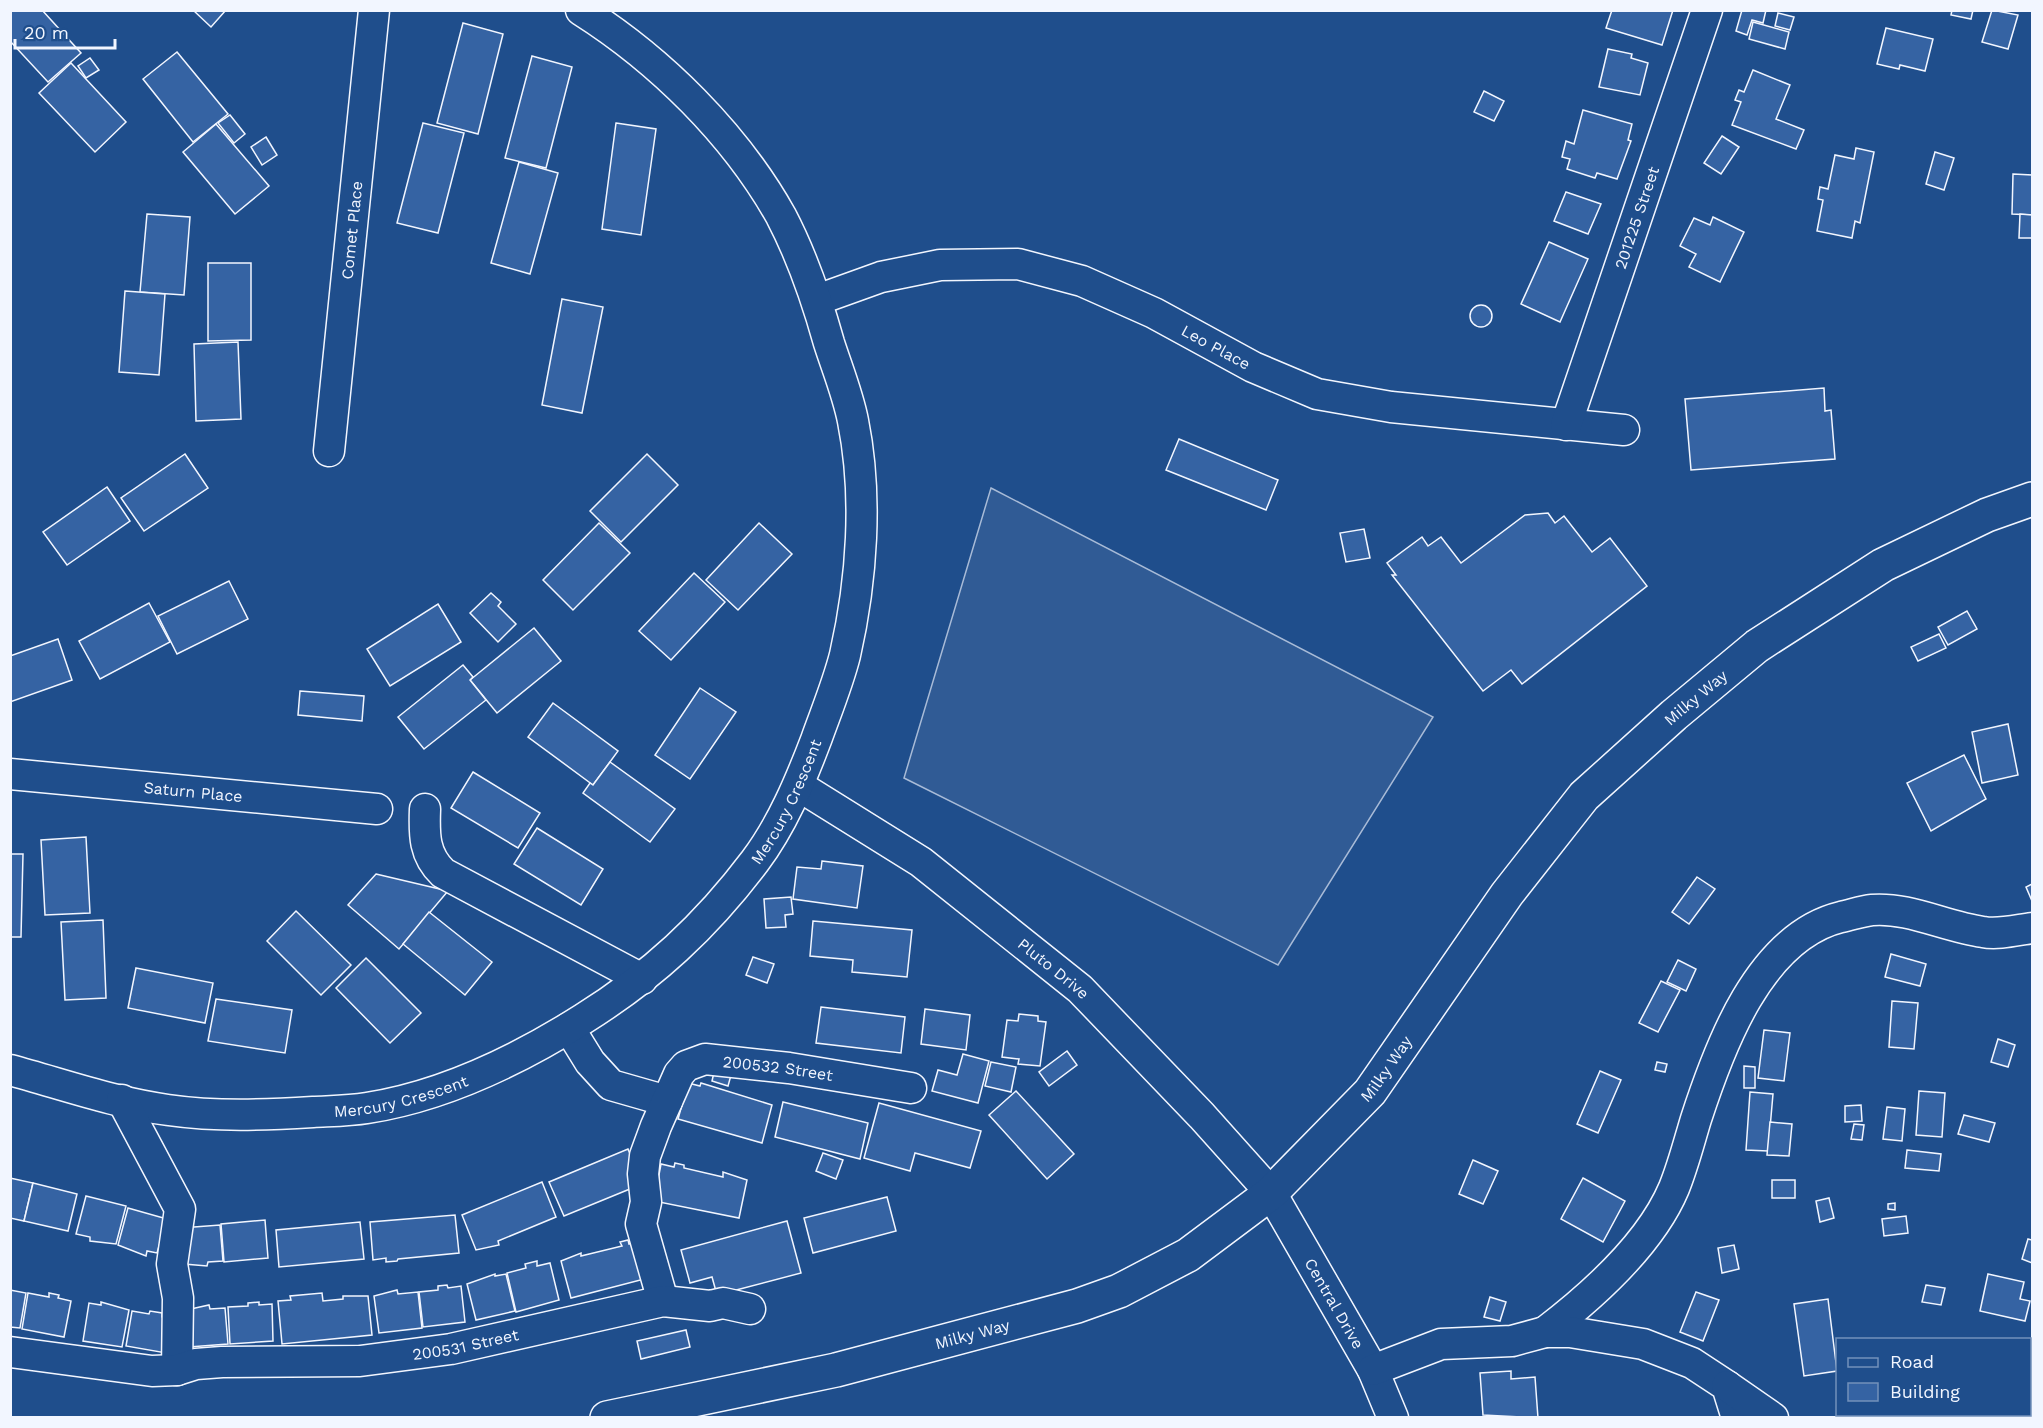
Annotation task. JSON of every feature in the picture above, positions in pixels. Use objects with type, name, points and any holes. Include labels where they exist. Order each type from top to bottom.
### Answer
[{"type":"street","name":"Comet Place","points":[[329,451],[374,10]]},
{"type":"street","name":"Mercury Crescent","points":[[10,1070],[165,1110],[212,1115],[258,1115],[366,1108],[424,1095],[493,1069],[569,1028],[631,989],[701,927],[758,858],[799,786],[845,656],[861,556],[859,486],[853,421],[817,300],[781,216],[719,130],[654,66],[616,34],[581,10]]},
{"type":"street","name":"201225 Street","points":[[1566,425],[1707,10]]},
{"type":"street","name":"Leo Place","points":[[817,300],[881,277],[940,265],[1018,264],[1082,281],[1154,313],[1253,367],[1317,394],[1391,406],[1624,430]]},
{"type":"street","name":"Milky Way","points":[[607,1418],[836,1370],[1077,1306],[1119,1291],[1188,1255],[1271,1194],[1370,1092],[1507,894],[1584,796],[1757,646],[1883,565],[1987,515],[2032,499]]},
{"type":"street","name":"Saturn Place","points":[[10,774],[377,809]]},
{"type":"street","name":"Pluto Drive","points":[[799,786],[921,862],[1080,990],[1202,1116],[1271,1194]]},
{"type":"street","points":[[425,809],[427,850],[443,873],[642,979]]},
{"type":"street","points":[[1545,1332],[1584,1302],[1648,1231],[1674,1189],[1697,1116],[1744,1006],[1762,973],[1784,948],[1799,936],[1828,922],[1873,910],[1912,915],[1985,933],[2032,928]]},
{"type":"street","points":[[569,1028],[590,1062],[611,1085],[667,1101]]},
{"type":"street","name":"200532 Street","points":[[663,1301],[641,1224],[646,1203],[643,1174],[645,1156],[678,1074],[686,1066],[705,1059],[789,1068],[910,1088]]},
{"type":"street","points":[[122,1100],[180,1209],[172,1264],[178,1298],[177,1370]]},
{"type":"street","name":"Central Drive","points":[[1271,1194],[1373,1370],[1393,1418]]},
{"type":"street","name":"200531 Street","points":[[10,1352],[134,1369],[177,1370],[196,1364],[222,1362],[337,1362],[395,1358],[483,1342],[663,1301],[710,1306],[723,1303],[750,1308]]},
{"type":"street","points":[[1373,1370],[1441,1344],[1512,1341],[1545,1332],[1570,1332],[1642,1344],[1692,1362],[1773,1418]]},
{"type":"street","points":[[1727,1386],[1737,1418]]},
{"type":"shaded area","points":[[991,488],[1433,717],[1278,965],[904,778]]},
{"type":"building","points":[[10,10],[42,10],[81,53],[48,82],[10,41]]},
{"type":"building","points":[[193,10],[226,10],[211,27]]},
{"type":"building","points":[[1612,10],[1673,10],[1662,45],[1606,28]]},
{"type":"building","points":[[1742,10],[1766,10],[1763,23],[1752,20],[1747,35],[1736,31]]},
{"type":"building","points":[[1952,10],[1973,10],[1971,19],[1951,15]]},
{"type":"building","points":[[1992,10],[2018,15],[2008,49],[1982,42]]},
{"type":"building","points":[[1778,13],[1794,17],[1790,30],[1775,26]]},
{"type":"building","points":[[1753,22],[1789,32],[1785,49],[1749,39]]},
{"type":"building","points":[[463,23],[503,34],[478,134],[437,123]]},
{"type":"building","points":[[1886,28],[1933,39],[1925,71],[1900,65],[1899,69],[1877,64]]},
{"type":"building","points":[[1608,49],[1632,54],[1631,58],[1648,63],[1640,95],[1599,87]]},
{"type":"building","points":[[177,52],[228,114],[193,142],[143,79]]},
{"type":"building","points":[[532,56],[572,67],[546,168],[505,158]]},
{"type":"building","points":[[90,58],[99,70],[86,78],[78,66]]},
{"type":"building","points":[[71,63],[126,122],[95,152],[39,93]]},
{"type":"building","points":[[1753,70],[1790,85],[1776,119],[1804,130],[1796,149],[1732,125],[1741,102],[1735,100],[1739,90],[1744,92]]},
{"type":"building","points":[[1484,91],[1504,101],[1494,121],[1474,112]]},
{"type":"building","points":[[1583,110],[1632,124],[1628,140],[1631,141],[1617,179],[1597,173],[1595,178],[1567,169],[1570,159],[1562,157],[1566,141],[1574,144]]},
{"type":"building","points":[[230,115],[245,134],[234,143],[218,123]]},
{"type":"building","points":[[423,123],[464,133],[438,233],[397,223]]},
{"type":"building","points":[[616,123],[656,129],[641,235],[602,229]]},
{"type":"building","points":[[216,124],[269,186],[235,214],[183,152]]},
{"type":"building","points":[[1722,136],[1739,147],[1721,174],[1704,163]]},
{"type":"building","points":[[266,137],[277,155],[262,165],[251,147]]},
{"type":"building","points":[[1856,148],[1874,152],[1860,223],[1855,221],[1852,238],[1817,231],[1823,200],[1818,199],[1820,187],[1828,189],[1835,155],[1854,159]]},
{"type":"building","points":[[1935,152],[1954,158],[1944,190],[1926,184]]},
{"type":"building","points":[[519,162],[558,173],[530,274],[491,263]]},
{"type":"building","points":[[2013,174],[2032,175],[2032,215],[2012,214]]},
{"type":"building","points":[[1566,192],[1601,204],[1588,234],[1554,221]]},
{"type":"building","points":[[147,214],[190,217],[184,295],[140,292]]},
{"type":"building","points":[[2020,214],[2032,215],[2032,238],[2019,238]]},
{"type":"building","points":[[1713,217],[1744,232],[1720,282],[1689,267],[1696,254],[1680,246],[1694,218],[1710,225]]},
{"type":"building","points":[[1549,242],[1588,259],[1560,322],[1521,304]]},
{"type":"building","points":[[208,263],[251,263],[251,340],[208,341]]},
{"type":"building","points":[[125,291],[165,294],[159,375],[119,372]]},
{"type":"building","points":[[562,299],[603,307],[582,413],[542,405]]},
{"type":"building","points":[[1477,305],[1485,305],[1492,312],[1492,320],[1485,327],[1477,327],[1470,320],[1470,312]]},
{"type":"building","points":[[238,342],[241,419],[196,421],[194,344]]},
{"type":"building","points":[[1824,388],[1825,411],[1831,410],[1835,459],[1691,470],[1685,399]]},
{"type":"building","points":[[1179,439],[1278,480],[1266,510],[1166,470]]},
{"type":"building","points":[[185,454],[208,488],[144,531],[121,498]]},
{"type":"building","points":[[647,454],[678,485],[621,542],[590,511]]},
{"type":"building","points":[[107,487],[130,521],[67,565],[43,532]]},
{"type":"building","points":[[1548,513],[1555,523],[1564,516],[1592,552],[1610,538],[1647,586],[1522,684],[1511,670],[1483,691],[1392,575],[1396,575],[1387,563],[1422,537],[1428,546],[1441,537],[1461,563],[1525,515]]},
{"type":"building","points":[[599,523],[630,553],[573,610],[543,580]]},
{"type":"building","points":[[759,523],[792,554],[738,610],[706,580]]},
{"type":"building","points":[[1364,529],[1370,558],[1346,562],[1340,533]]},
{"type":"building","points":[[694,573],[725,602],[671,660],[639,631]]},
{"type":"building","points":[[229,581],[248,619],[177,654],[158,616]]},
{"type":"building","points":[[491,593],[501,602],[498,606],[516,624],[498,642],[470,613]]},
{"type":"building","points":[[149,603],[170,642],[100,679],[79,641]]},
{"type":"building","points":[[438,604],[461,642],[390,686],[367,649]]},
{"type":"building","points":[[1967,611],[1977,629],[1948,645],[1938,627]]},
{"type":"building","points":[[534,628],[561,661],[497,713],[470,680]]},
{"type":"building","points":[[1939,634],[1946,648],[1918,661],[1911,647]]},
{"type":"building","points":[[58,639],[72,680],[10,702],[10,656]]},
{"type":"building","points":[[463,665],[473,677],[470,680],[486,700],[424,749],[398,717]]},
{"type":"building","points":[[700,688],[736,712],[690,779],[655,755]]},
{"type":"building","points":[[300,691],[364,696],[362,721],[298,715]]},
{"type":"building","points":[[553,703],[618,751],[593,785],[528,737]]},
{"type":"building","points":[[2008,724],[2018,775],[1982,783],[1972,732]]},
{"type":"building","points":[[1964,755],[1986,799],[1931,831],[1907,783]]},
{"type":"building","points":[[610,762],[675,809],[650,842],[583,793],[590,783],[593,785]]},
{"type":"building","points":[[473,772],[540,813],[518,848],[451,808]]},
{"type":"building","points":[[537,828],[603,869],[581,905],[514,864]]},
{"type":"building","points":[[86,837],[90,913],[45,915],[41,840]]},
{"type":"building","points":[[10,854],[23,854],[21,937],[10,937]]},
{"type":"building","points":[[822,861],[863,866],[857,908],[793,899],[797,867],[821,869]]},
{"type":"building","points":[[376,874],[448,891],[399,949],[348,905]]},
{"type":"building","points":[[1697,877],[1715,889],[1689,924],[1672,912]]},
{"type":"building","points":[[2032,884],[2032,901],[2026,887]]},
{"type":"building","points":[[791,897],[793,914],[785,915],[786,927],[766,928],[764,899]]},
{"type":"building","points":[[296,911],[351,965],[321,995],[267,941]]},
{"type":"building","points":[[429,912],[492,962],[465,995],[403,944]]},
{"type":"building","points":[[103,920],[106,998],[65,1000],[61,922]]},
{"type":"building","points":[[813,921],[912,930],[907,977],[852,972],[853,960],[810,956]]},
{"type":"building","points":[[1891,954],[1926,964],[1920,986],[1885,977]]},
{"type":"building","points":[[753,957],[774,964],[767,983],[746,975]]},
{"type":"building","points":[[366,958],[421,1013],[390,1043],[336,988]]},
{"type":"building","points":[[1678,960],[1696,969],[1686,991],[1667,982]]},
{"type":"building","points":[[136,968],[213,983],[205,1023],[128,1008]]},
{"type":"building","points":[[1661,981],[1680,990],[1658,1032],[1639,1023]]},
{"type":"building","points":[[216,999],[292,1010],[285,1053],[208,1041]]},
{"type":"building","points":[[1892,1001],[1918,1003],[1914,1049],[1889,1047]]},
{"type":"building","points":[[821,1007],[905,1017],[901,1053],[816,1043]]},
{"type":"building","points":[[925,1009],[970,1015],[966,1050],[921,1044]]},
{"type":"building","points":[[1019,1014],[1038,1016],[1038,1021],[1046,1022],[1040,1066],[1018,1064],[1019,1059],[1002,1057],[1007,1020],[1018,1021]]},
{"type":"building","points":[[1764,1030],[1790,1033],[1784,1081],[1758,1078]]},
{"type":"building","points":[[1998,1039],[2015,1045],[2008,1067],[1991,1062]]},
{"type":"building","points":[[1067,1051],[1077,1065],[1049,1086],[1039,1072]]},
{"type":"building","points":[[963,1054],[989,1061],[978,1103],[932,1091],[938,1070],[957,1075]]},
{"type":"building","points":[[991,1062],[1016,1067],[1011,1092],[985,1086]]},
{"type":"building","points":[[1657,1062],[1667,1064],[1665,1072],[1655,1070]]},
{"type":"building","points":[[716,1064],[733,1068],[728,1086],[712,1081]]},
{"type":"building","points":[[1744,1066],[1755,1067],[1755,1088],[1744,1088]]},
{"type":"building","points":[[1600,1071],[1621,1080],[1598,1133],[1577,1124]]},
{"type":"building","points":[[688,1083],[700,1086],[701,1083],[772,1105],[762,1143],[678,1119]]},
{"type":"building","points":[[1016,1091],[1074,1154],[1047,1179],[989,1115]]},
{"type":"building","points":[[1919,1091],[1945,1093],[1942,1137],[1916,1135]]},
{"type":"building","points":[[1750,1092],[1773,1094],[1768,1151],[1746,1150]]},
{"type":"building","points":[[783,1102],[868,1123],[860,1159],[775,1137]]},
{"type":"building","points":[[879,1103],[981,1131],[970,1168],[915,1153],[910,1171],[864,1158]]},
{"type":"building","points":[[1861,1105],[1862,1121],[1845,1122],[1845,1106]]},
{"type":"building","points":[[1887,1107],[1905,1109],[1902,1141],[1883,1139]]},
{"type":"building","points":[[1964,1115],[1995,1123],[1989,1142],[1958,1134]]},
{"type":"building","points":[[1770,1122],[1792,1124],[1789,1156],[1767,1155]]},
{"type":"building","points":[[1854,1124],[1864,1125],[1862,1140],[1851,1139]]},
{"type":"building","points":[[628,1149],[642,1184],[564,1216],[549,1182]]},
{"type":"building","points":[[1907,1150],[1941,1154],[1939,1171],[1905,1168]]},
{"type":"building","points":[[823,1153],[843,1160],[836,1179],[816,1171]]},
{"type":"building","points":[[1473,1160],[1498,1171],[1483,1204],[1459,1194]]},
{"type":"building","points":[[675,1163],[684,1165],[684,1168],[723,1177],[723,1172],[747,1180],[739,1218],[654,1201],[661,1164],[674,1167]]},
{"type":"building","points":[[10,1178],[33,1183],[24,1221],[10,1218]]},
{"type":"building","points":[[1583,1178],[1625,1201],[1603,1242],[1561,1219]]},
{"type":"building","points":[[1772,1180],[1795,1180],[1795,1198],[1772,1198]]},
{"type":"building","points":[[542,1182],[556,1217],[498,1241],[499,1245],[476,1250],[462,1215]]},
{"type":"building","points":[[33,1183],[77,1194],[68,1231],[24,1221]]},
{"type":"building","points":[[86,1196],[126,1206],[116,1244],[90,1241],[90,1237],[76,1234]]},
{"type":"building","points":[[887,1197],[896,1231],[813,1253],[804,1218]]},
{"type":"building","points":[[1829,1198],[1834,1218],[1820,1222],[1816,1201]]},
{"type":"building","points":[[1895,1203],[1895,1210],[1888,1209],[1888,1204]]},
{"type":"building","points":[[128,1208],[167,1219],[157,1253],[147,1251],[146,1256],[118,1245]]},
{"type":"building","points":[[455,1215],[459,1253],[386,1262],[386,1258],[373,1260],[370,1222]]},
{"type":"building","points":[[1906,1216],[1908,1233],[1884,1236],[1882,1219]]},
{"type":"building","points":[[265,1220],[268,1258],[224,1262],[221,1224]]},
{"type":"building","points":[[787,1221],[801,1273],[717,1295],[712,1277],[690,1283],[681,1250]]},
{"type":"building","points":[[360,1222],[364,1259],[279,1267],[276,1230]]},
{"type":"building","points":[[220,1225],[223,1261],[208,1262],[207,1266],[184,1264],[181,1228]]},
{"type":"building","points":[[2028,1239],[2032,1240],[2032,1263],[2022,1259]]},
{"type":"building","points":[[628,1240],[629,1244],[643,1240],[652,1277],[571,1298],[561,1261],[581,1253],[581,1256],[622,1246],[620,1242]]},
{"type":"building","points":[[1734,1245],[1739,1269],[1722,1273],[1718,1248]]},
{"type":"building","points":[[537,1261],[537,1266],[550,1263],[559,1300],[516,1312],[507,1273],[526,1268],[525,1264]]},
{"type":"building","points":[[495,1274],[495,1276],[506,1274],[515,1311],[476,1320],[467,1284]]},
{"type":"building","points":[[1988,1274],[2024,1282],[2020,1299],[2030,1301],[2025,1321],[1980,1311]]},
{"type":"building","points":[[447,1285],[448,1288],[461,1286],[465,1322],[423,1327],[419,1292],[438,1290],[438,1286]]},
{"type":"building","points":[[1926,1285],[1945,1288],[1941,1305],[1922,1302]]},
{"type":"building","points":[[10,1290],[26,1293],[20,1328],[10,1327]]},
{"type":"building","points":[[397,1290],[398,1294],[418,1292],[422,1328],[379,1333],[374,1296]]},
{"type":"building","points":[[1696,1292],[1719,1300],[1703,1341],[1680,1332]]},
{"type":"building","points":[[28,1293],[49,1297],[49,1293],[71,1301],[64,1337],[22,1329]]},
{"type":"building","points":[[322,1293],[323,1301],[343,1299],[343,1296],[368,1296],[372,1335],[282,1344],[278,1301],[291,1300],[290,1296]]},
{"type":"building","points":[[1490,1297],[1506,1302],[1500,1321],[1484,1317]]},
{"type":"building","points":[[1828,1299],[1836,1371],[1804,1376],[1794,1304]]},
{"type":"building","points":[[101,1302],[129,1310],[122,1347],[83,1341],[89,1303],[101,1305]]},
{"type":"building","points":[[259,1302],[259,1305],[272,1304],[273,1341],[230,1344],[228,1307],[248,1306],[248,1303]]},
{"type":"building","points":[[209,1305],[210,1309],[225,1308],[228,1344],[189,1347],[186,1310]]},
{"type":"building","points":[[132,1311],[149,1314],[150,1311],[162,1313],[162,1317],[172,1319],[166,1353],[126,1346]]},
{"type":"building","points":[[686,1330],[690,1347],[641,1359],[637,1341]]},
{"type":"building","points":[[1511,1371],[1511,1379],[1535,1377],[1538,1418],[1483,1415],[1480,1373]]}]
